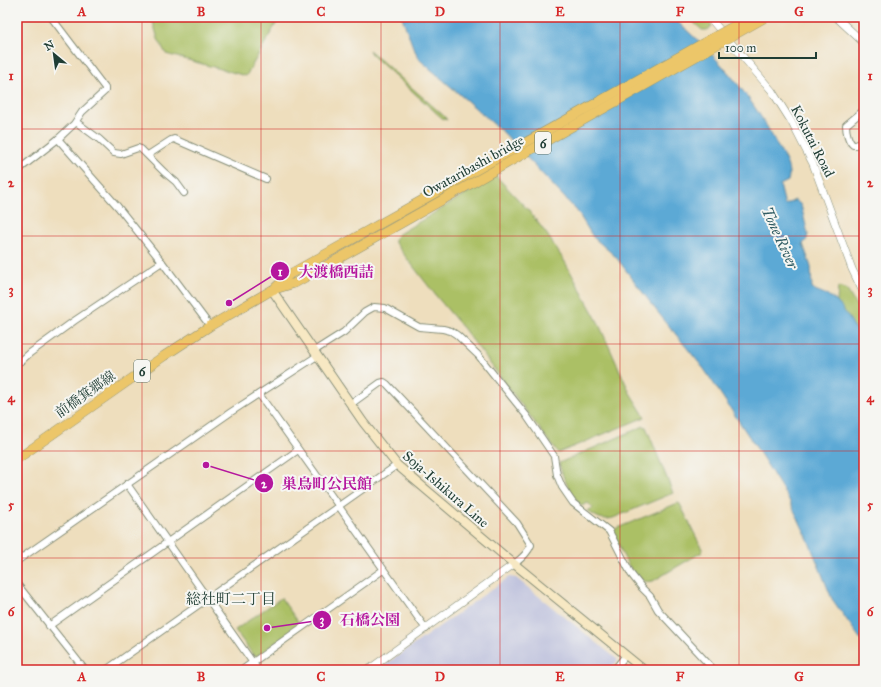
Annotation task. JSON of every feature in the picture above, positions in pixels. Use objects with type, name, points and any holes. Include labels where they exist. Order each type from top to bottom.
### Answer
[{"type":"main road","name":"Owataribashi bridge","points":[[316,259],[750,17]]},
{"type":"main road","name":"Owataribashi bridge","points":[[322,268],[766,18]]},
{"type":"main road","name":"前橋箕郷線","points":[[17,459],[164,356],[210,326],[272,290],[290,274],[316,259]]},
{"type":"main road","name":"前橋箕郷線","points":[[272,290],[295,283],[322,268]]},
{"type":"main road","name":"Soja-Ishikura Line","points":[[272,290],[378,442],[397,465],[514,564],[644,670]]},
{"type":"street","points":[[17,171],[58,139],[106,90],[51,17]]},
{"type":"street","name":"Kokutai Road","points":[[709,17],[772,91],[791,121],[813,164],[852,269],[864,294]]},
{"type":"street","points":[[836,17],[864,43]]},
{"type":"street","points":[[864,110],[848,122],[846,128],[850,143],[856,145],[864,141]]},
{"type":"street","points":[[76,122],[99,139],[114,153],[122,154],[141,148],[176,182],[184,193]]},
{"type":"street","points":[[58,139],[112,200],[162,262],[210,326]]},
{"type":"street","points":[[148,155],[170,140],[174,139],[266,179]]},
{"type":"street","points":[[21,361],[74,321],[162,262]]},
{"type":"street","points":[[17,562],[127,484],[316,354],[347,330],[364,312],[374,307],[385,308],[419,327],[451,331],[478,355],[526,415],[554,456],[557,475],[573,503],[609,531],[631,574],[650,596],[658,610],[714,670]]},
{"type":"street","points":[[351,404],[380,383],[384,382],[387,384],[517,523],[531,545],[520,560],[368,670]]},
{"type":"street","points":[[259,394],[426,629]]},
{"type":"street","points":[[50,626],[298,450]]},
{"type":"street","points":[[106,670],[397,465]]},
{"type":"street","points":[[127,484],[258,670]]},
{"type":"street","points":[[242,670],[383,570]]},
{"type":"street","points":[[17,584],[85,670]]},
{"type":"street","points":[[614,670],[626,655]]},
{"type":"shaded area","points":[[509,577],[516,578],[618,660],[610,670],[378,670]]},
{"type":"green space","points":[[156,17],[280,17],[246,76],[166,54],[158,39],[153,22]]},
{"type":"green space","points":[[688,17],[706,17],[712,26],[707,30],[702,30]]},
{"type":"green space","points":[[369,50],[447,120],[442,118],[371,54]]},
{"type":"green space","points":[[496,176],[528,210],[546,233],[565,262],[597,320],[630,393],[645,417],[558,453],[464,329],[395,243],[397,235]]},
{"type":"green space","points":[[838,287],[847,290],[864,319],[864,345],[856,329],[837,302]]},
{"type":"green space","points":[[644,426],[646,427],[673,493],[613,518],[603,519],[597,517],[587,511],[593,508],[588,503],[581,506],[573,495],[567,485],[559,463]]},
{"type":"green space","points":[[678,503],[680,504],[702,549],[702,552],[653,581],[643,581],[636,575],[628,564],[614,531],[615,529]]},
{"type":"green space","points":[[281,598],[299,623],[298,627],[257,656],[253,655],[235,630]]},
{"type":"water","name":"Tone River","points":[[402,17],[672,17],[718,61],[745,93],[768,128],[787,163],[789,172],[788,181],[780,185],[785,205],[795,200],[801,205],[808,234],[807,239],[803,244],[811,267],[812,289],[828,296],[841,306],[864,345],[864,644],[832,599],[807,537],[789,500],[704,369],[656,310],[616,257],[593,237],[577,211],[504,133],[420,60],[413,47]]},
{"type":"place","name":"大渡橋西詰","points":[[229,303]]},
{"type":"place","name":"巣鳥町公民館","points":[[206,465]]},
{"type":"place","name":"石橋公園","points":[[267,628]]},
{"type":"district","name":"総社町二丁目","points":[[231,599]]}]
